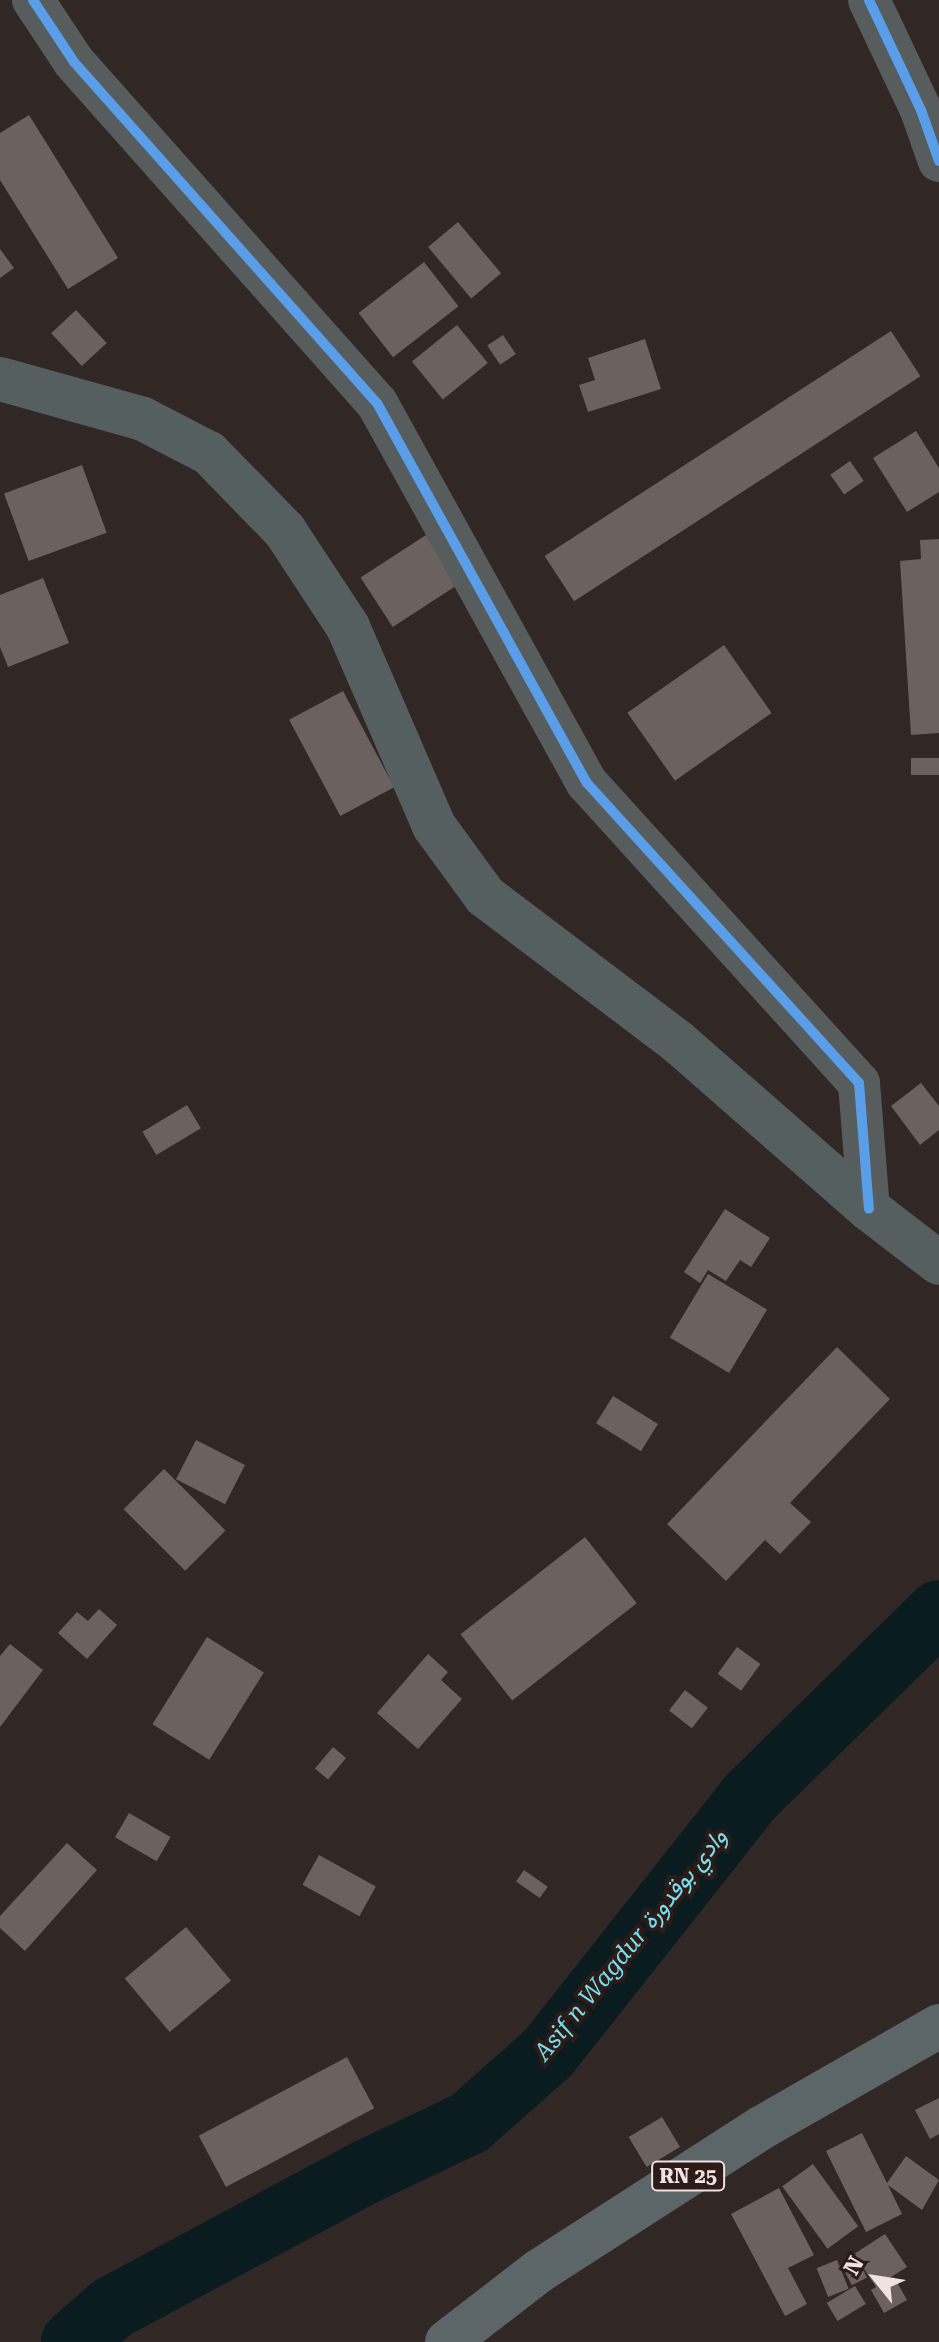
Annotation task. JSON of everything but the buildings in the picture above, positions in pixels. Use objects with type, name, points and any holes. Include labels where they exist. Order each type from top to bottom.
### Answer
[{"type":"main road","points":[[0,379],[143,419],[209,453],[285,531],[348,627],[434,826],[485,896],[678,1042],[869,1209],[934,1248]]},
{"type":"main road","name":"RN 25","points":[[447,2342],[539,2271],[761,2128],[939,2026]]},
{"type":"street","points":[[33,0],[74,62],[377,403],[587,783],[859,1083],[869,1209]]},
{"type":"street","points":[[869,0],[921,110],[939,161]]},
{"type":"waterway","name":"Asif n Wagdur وادي بوقدورة","points":[[73,2342],[112,2308],[368,2171],[469,2123],[548,2053],[750,1797],[939,1612]]},
{"type":"cycle path","points":[[33,0],[74,62],[377,403],[587,783],[859,1083],[869,1209]]},
{"type":"cycle path","points":[[869,0],[921,110],[939,161]]}]
